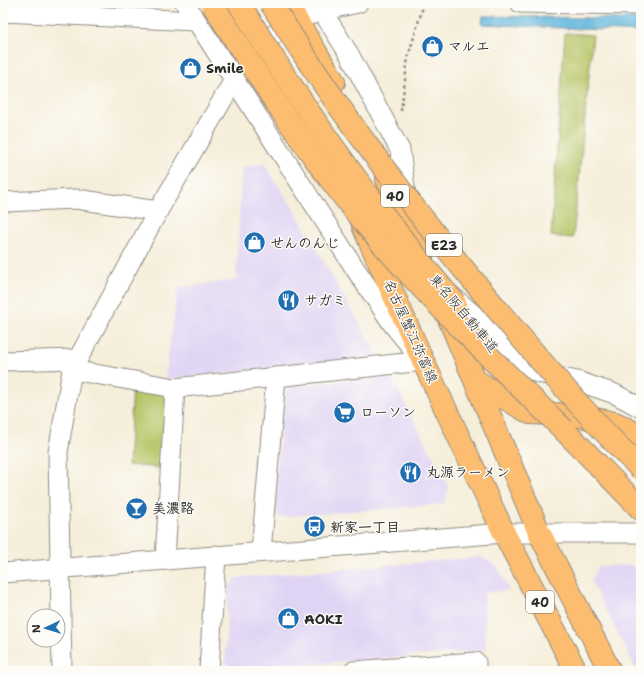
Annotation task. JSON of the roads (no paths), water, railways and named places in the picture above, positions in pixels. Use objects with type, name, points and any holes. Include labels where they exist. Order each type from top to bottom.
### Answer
[{"type":"main road","points":[[212,3],[280,109],[321,167],[363,221],[454,322],[564,430]]},
{"type":"main road","name":"名古屋蟹江弥富線","points":[[224,3],[252,49],[340,182],[366,231],[423,361],[504,532],[576,671]]},
{"type":"main road","name":"東名阪自動車道","points":[[238,3],[339,156],[385,218],[444,290],[564,430],[641,510]]},
{"type":"main road","name":"東名阪自動車道","points":[[271,3],[320,81],[411,204],[522,340],[641,469]]},
{"type":"main road","name":"40","points":[[291,11],[352,112],[383,170],[476,381],[539,532],[610,671]]},
{"type":"main road","points":[[476,381],[530,414],[575,415],[615,423],[641,436]]},
{"type":"street","points":[[185,3],[359,276],[394,326],[423,361]]},
{"type":"street","points":[[62,671],[58,452],[75,364],[158,211],[252,49],[291,11],[358,3]]},
{"type":"street","points":[[520,3],[641,5]]},
{"type":"street","points":[[319,7],[349,54],[386,121],[400,150],[410,229]]},
{"type":"street","points":[[3,12],[196,21]]},
{"type":"street","points":[[3,202],[76,199],[158,211]]},
{"type":"street","points":[[432,281],[457,299],[520,364],[538,373],[577,381],[607,391],[641,408]]},
{"type":"street","points":[[3,361],[75,364],[175,388],[423,361]]},
{"type":"street","points":[[260,552],[276,377]]},
{"type":"street","points":[[164,560],[175,388]]},
{"type":"street","points":[[3,573],[504,532],[641,533]]},
{"type":"street","points":[[209,671],[216,555]]},
{"type":"street","points":[[353,671],[476,662],[476,671]]},
{"type":"water","points":[[483,16],[641,19],[641,32],[482,24]]},
{"type":"place","name":"マルエ","points":[[433,46]]},
{"type":"place","name":"Smile","points":[[190,68]]},
{"type":"place","name":"せんのんじ","points":[[254,243]]},
{"type":"place","name":"サガミ","points":[[288,300]]},
{"type":"place","name":"ローソン","points":[[345,412]]},
{"type":"place","name":"丸源ラーメン","points":[[410,472]]},
{"type":"place","name":"美濃路","points":[[136,508]]},
{"type":"place","name":"新家一丁目","points":[[315,527]]},
{"type":"place","name":"AOKI","points":[[289,619]]}]
